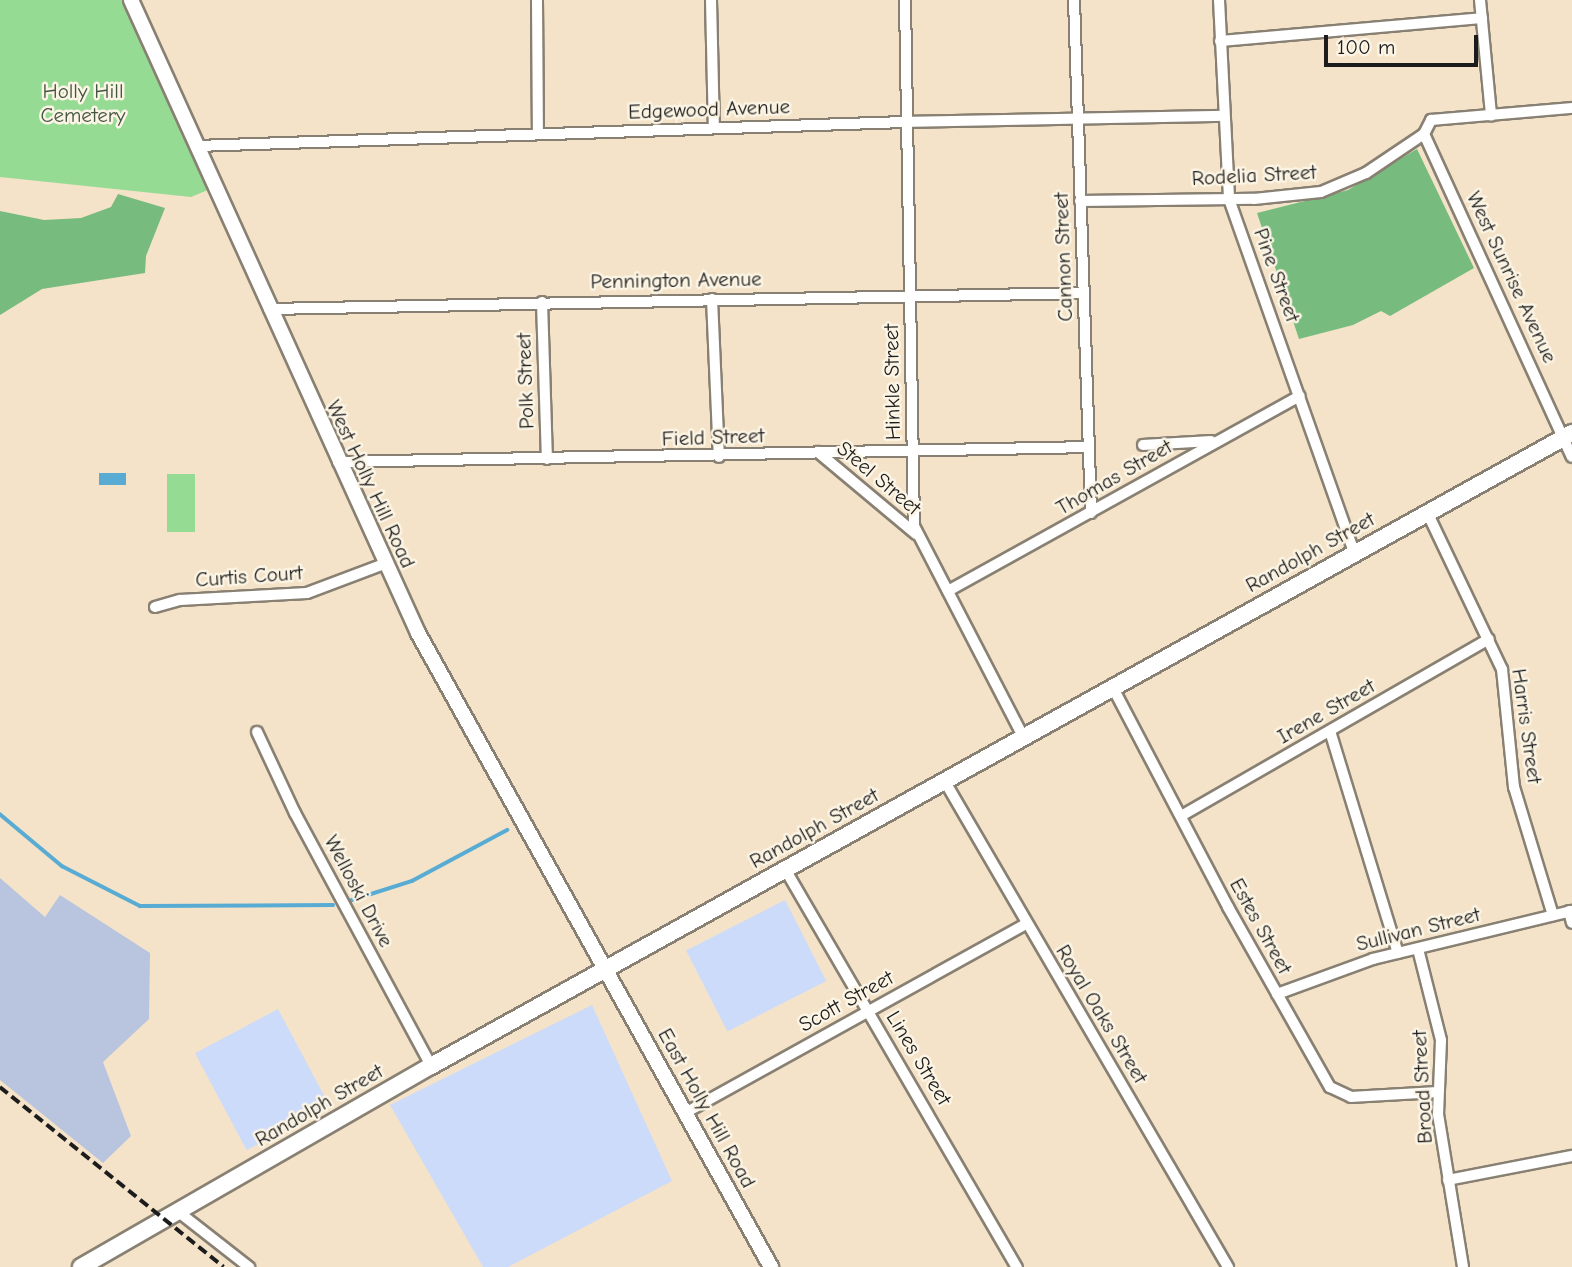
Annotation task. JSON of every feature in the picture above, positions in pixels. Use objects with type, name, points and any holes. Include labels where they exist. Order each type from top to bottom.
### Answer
[{"type":"main road","name":"Randolph Street","points":[[81,1267],[176,1210],[1111,685],[1567,435]]},
{"type":"street","name":"West Holly Hill Road","points":[[131,0],[384,564],[607,968]]},
{"type":"street","points":[[537,0],[538,133]]},
{"type":"street","points":[[711,0],[714,128]]},
{"type":"street","name":"Hinkle Street","points":[[905,0],[912,451],[916,534],[1023,736]]},
{"type":"street","name":"Cannon Street","points":[[1074,0],[1091,513]]},
{"type":"street","name":"Pine Street","points":[[1219,0],[1222,116],[1229,199],[1354,552]]},
{"type":"street","points":[[1480,0],[1490,115]]},
{"type":"street","points":[[1220,41],[1482,18]]},
{"type":"street","name":"Rodelia Street","points":[[1080,201],[1229,199],[1329,190],[1366,173],[1424,134],[1432,120],[1572,108]]},
{"type":"street","name":"Edgewood Avenue","points":[[196,146],[906,122],[1222,116]]},
{"type":"street","name":"West Sunrise Avenue","points":[[1424,134],[1567,435],[1572,457]]},
{"type":"street","name":"Pennington Avenue","points":[[269,309],[1084,293]]},
{"type":"street","points":[[712,299],[719,457]]},
{"type":"street","name":"Polk Street","points":[[542,302],[547,459]]},
{"type":"street","name":"Thomas Street","points":[[948,591],[1300,396]]},
{"type":"street","points":[[1143,445],[1215,441]]},
{"type":"street","name":"Field Street","points":[[338,462],[719,457],[818,452],[1089,447]]},
{"type":"street","name":"Steel Street","points":[[818,452],[916,534]]},
{"type":"street","name":"Harris Street","points":[[1427,512],[1489,639],[1505,679],[1514,786],[1553,915]]},
{"type":"street","name":"Curtis Court","points":[[155,607],[180,600],[307,593],[384,564]]},
{"type":"street","name":"Irene Street","points":[[1181,816],[1489,639]]},
{"type":"street","name":"Estes Street","points":[[1111,685],[1321,1075],[1338,1093],[1384,1097],[1437,1092]]},
{"type":"street","points":[[1330,731],[1398,953]]},
{"type":"street","name":"Welloski Drive","points":[[257,732],[295,813],[431,1066]]},
{"type":"street","name":"Royal Oaks Street","points":[[944,780],[1228,1267]]},
{"type":"street","name":"Lines Street","points":[[785,869],[1017,1267]]},
{"type":"street","points":[[1570,911],[1572,923]]},
{"type":"street","name":"Sullivan Street","points":[[1277,994],[1398,953],[1570,911]]},
{"type":"street","name":"Scott Street","points":[[685,1113],[1027,924]]},
{"type":"street","name":"Broad Street","points":[[1418,949],[1441,1040],[1437,1092],[1463,1267]]},
{"type":"street","name":"East Holly Hill Road","points":[[607,968],[771,1267]]},
{"type":"street","points":[[1448,1180],[1572,1156]]},
{"type":"street","points":[[176,1210],[248,1267]]},
{"type":"shaded area","points":[[0,878],[45,917],[60,895],[150,953],[149,1019],[103,1062],[131,1136],[103,1163],[0,1080]]},
{"type":"shaded area","points":[[785,900],[826,981],[727,1031],[686,950]]},
{"type":"shaded area","points":[[592,1005],[672,1181],[508,1267],[483,1267],[390,1105]]},
{"type":"shaded area","points":[[278,1009],[330,1106],[247,1150],[195,1053]]},
{"type":"green space","name":"Holly Hill Cemetery","points":[[0,0],[131,0],[215,187],[191,197],[0,177]]},
{"type":"green space","points":[[1417,149],[1474,268],[1390,316],[1381,311],[1353,325],[1299,339],[1257,213],[1348,190]]},
{"type":"green space","points":[[118,194],[165,208],[146,256],[145,273],[42,289],[0,315],[0,211],[44,220],[81,218],[111,207]]},
{"type":"green space","points":[[167,474],[195,474],[195,532],[167,532]]},
{"type":"water","points":[[99,473],[126,473],[126,485],[99,485]]},
{"type":"waterway","points":[[0,814],[62,866],[140,906],[333,905]]},
{"type":"waterway","points":[[349,901],[412,881],[507,830]]},
{"type":"railway","points":[[0,1087],[224,1267]]}]
